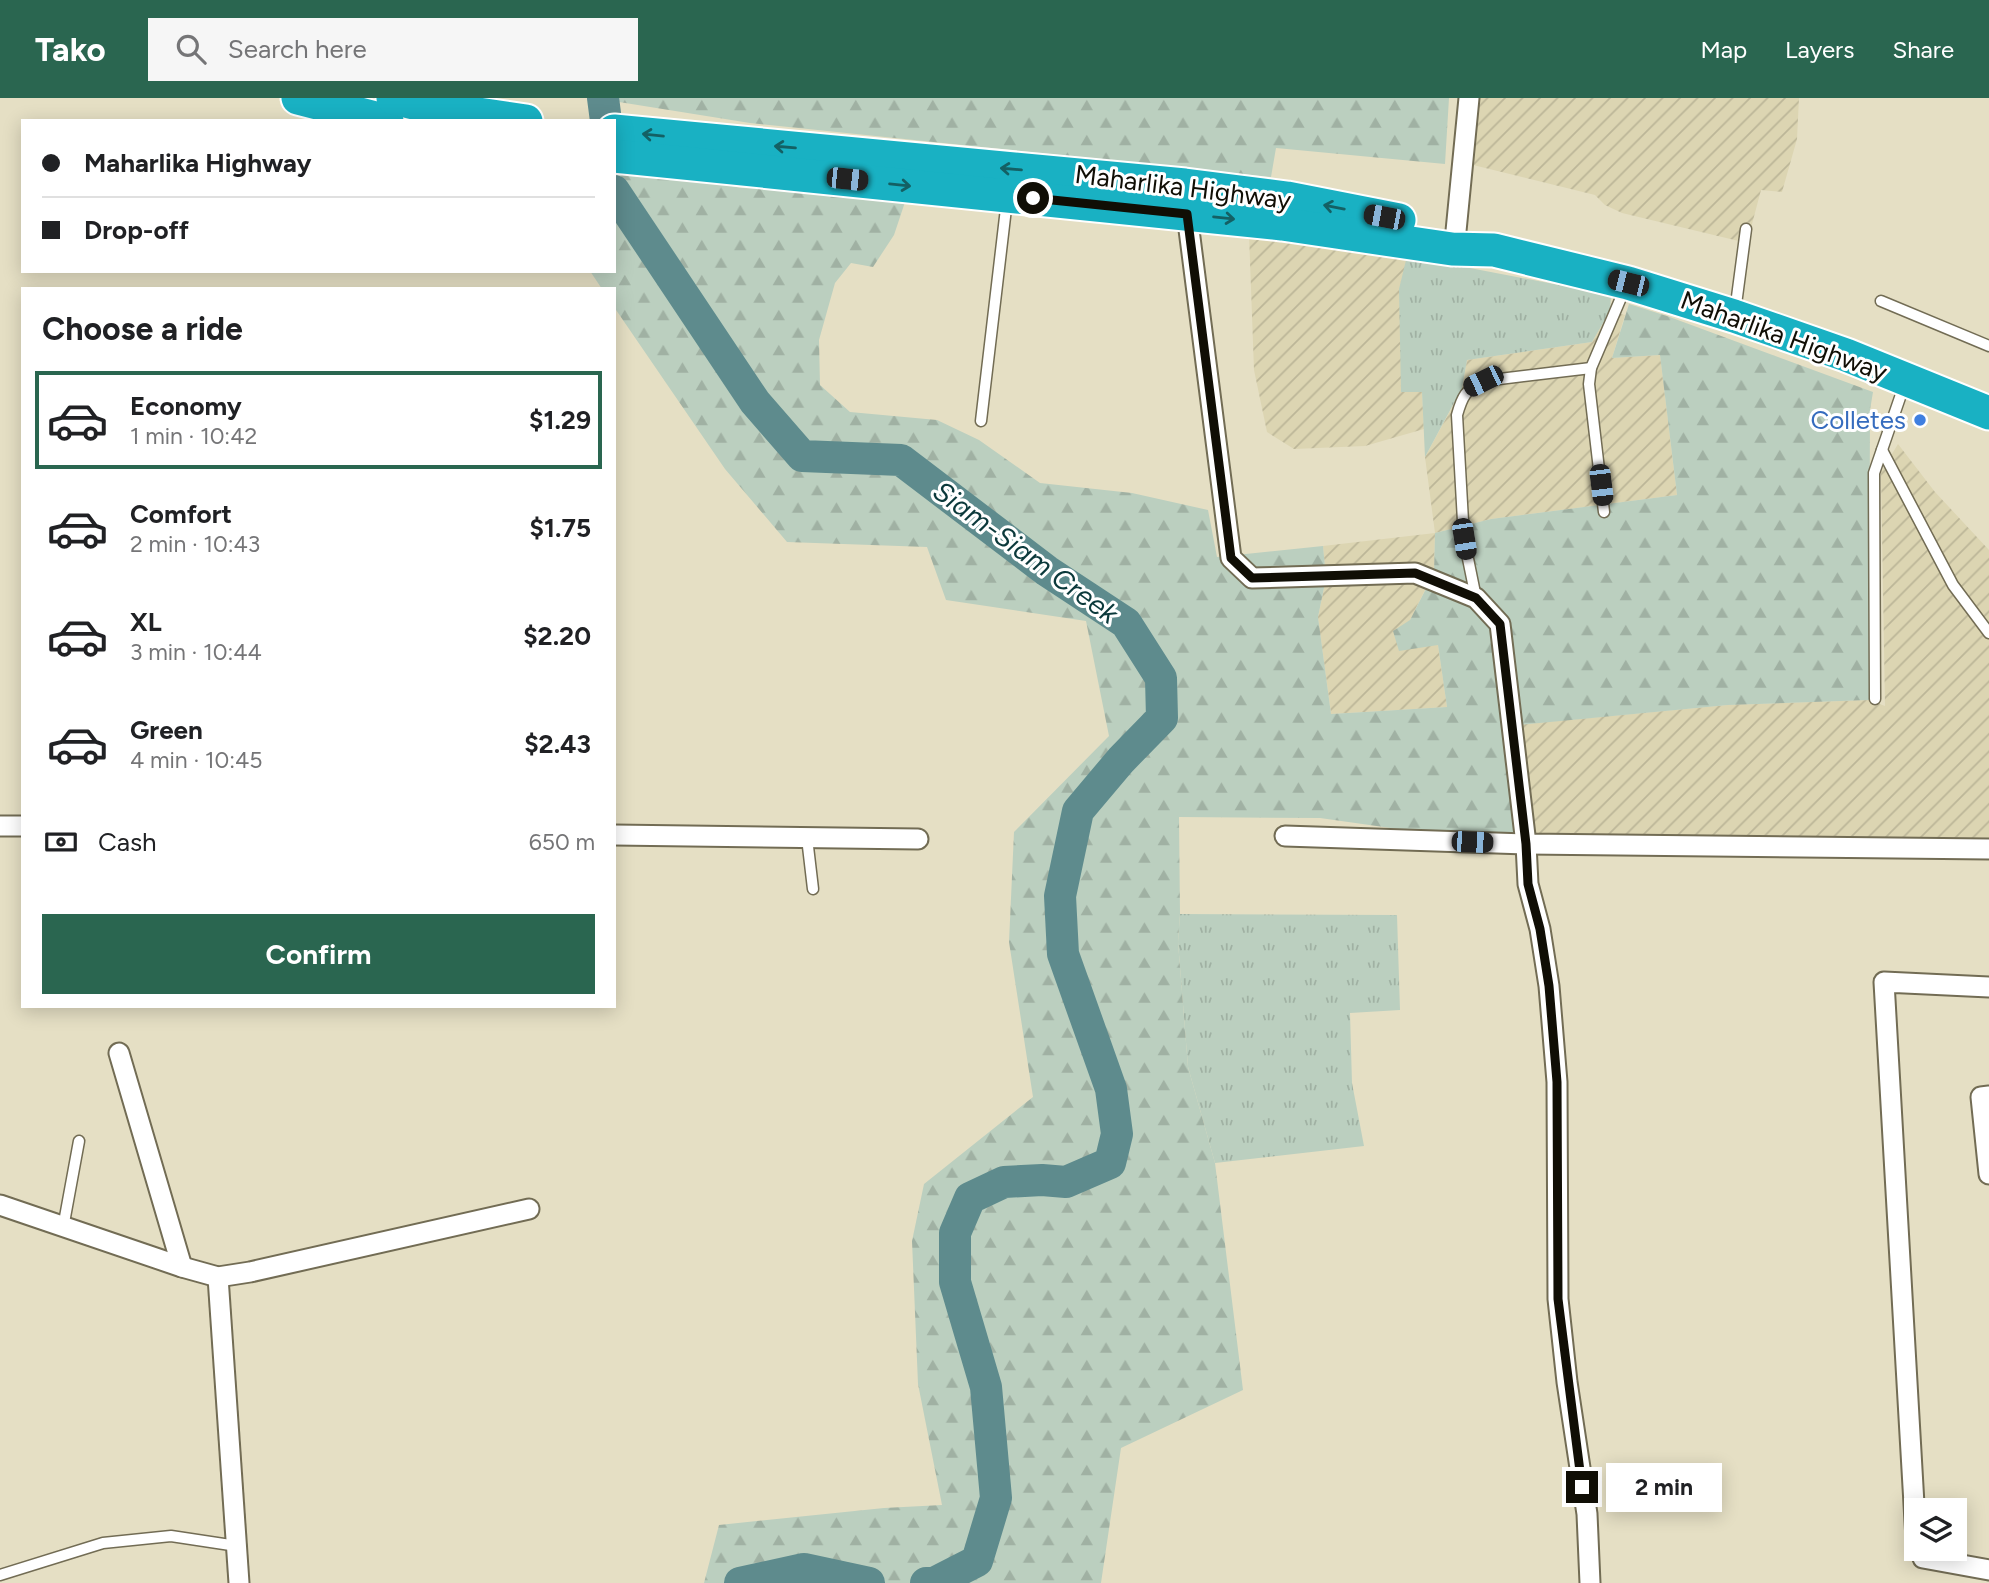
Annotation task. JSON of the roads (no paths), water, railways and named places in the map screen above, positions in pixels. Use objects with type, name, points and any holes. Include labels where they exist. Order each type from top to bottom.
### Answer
[{"type":"highway","points":[[298,98],[379,119]]},
{"type":"highway","points":[[393,98],[432,102],[516,119]]},
{"type":"highway","name":"Maharlika Highway","points":[[616,132],[689,151],[1007,196],[1454,240]]},
{"type":"highway","name":"Maharlika Highway","points":[[616,156],[689,151],[1185,185],[1287,198],[1628,283],[1846,355],[1989,413]]},
{"type":"street","points":[[1454,240],[1469,98]]},
{"type":"street","points":[[1187,214],[1231,558],[1252,578],[1415,573],[1476,598],[1500,624],[1526,844],[1528,884],[1540,929],[1549,986],[1556,1068],[1558,1299],[1587,1514],[1590,1583]]},
{"type":"street","points":[[0,826],[21,826]]},
{"type":"street","points":[[616,835],[918,839]]},
{"type":"street","points":[[1285,835],[1526,844],[1989,849]]},
{"type":"street","points":[[1914,1498],[1884,982],[1989,987]]},
{"type":"street","points":[[119,1053],[182,1267]]},
{"type":"street","points":[[1989,1096],[1981,1097],[1989,1174]]},
{"type":"street","points":[[0,1206],[218,1277],[529,1209]]},
{"type":"street","points":[[218,1277],[239,1583]]},
{"type":"street","points":[[1940,1561],[1989,1570]]},
{"type":"lane","points":[[981,421],[1007,196]]},
{"type":"lane","points":[[1734,316],[1746,229]]},
{"type":"lane","points":[[1604,512],[1591,407],[1591,368],[1628,283]]},
{"type":"lane","points":[[1881,301],[1989,346]]},
{"type":"lane","points":[[1476,598],[1464,539],[1457,415],[1462,396],[1470,387],[1483,381],[1591,368]]},
{"type":"lane","points":[[1875,699],[1874,472],[1907,380]]},
{"type":"lane","points":[[1882,450],[1953,585],[1989,633]]},
{"type":"lane","points":[[807,838],[813,890]]},
{"type":"lane","points":[[63,1228],[79,1141]]},
{"type":"lane","points":[[0,1575],[103,1543],[171,1536],[237,1546]]},
{"type":"waterway","name":"Siam-Siam Creek","points":[[603,98],[606,119]]},
{"type":"waterway","name":"Siam-Siam Creek","points":[[616,194],[755,402],[802,456],[901,460],[1047,571],[1126,623],[1161,678],[1162,718],[1121,760],[1078,811],[1060,896],[1063,954],[1111,1089],[1117,1134],[1110,1163],[1066,1182],[1004,1182],[970,1198],[955,1233],[955,1282],[986,1387],[996,1498],[977,1561],[934,1583],[926,1583]]},
{"type":"waterway","name":"Siam-Siam Creek","points":[[740,1583],[804,1569],[869,1583]]},
{"type":"place","name":"Colletes","points":[[1920,420]]}]
